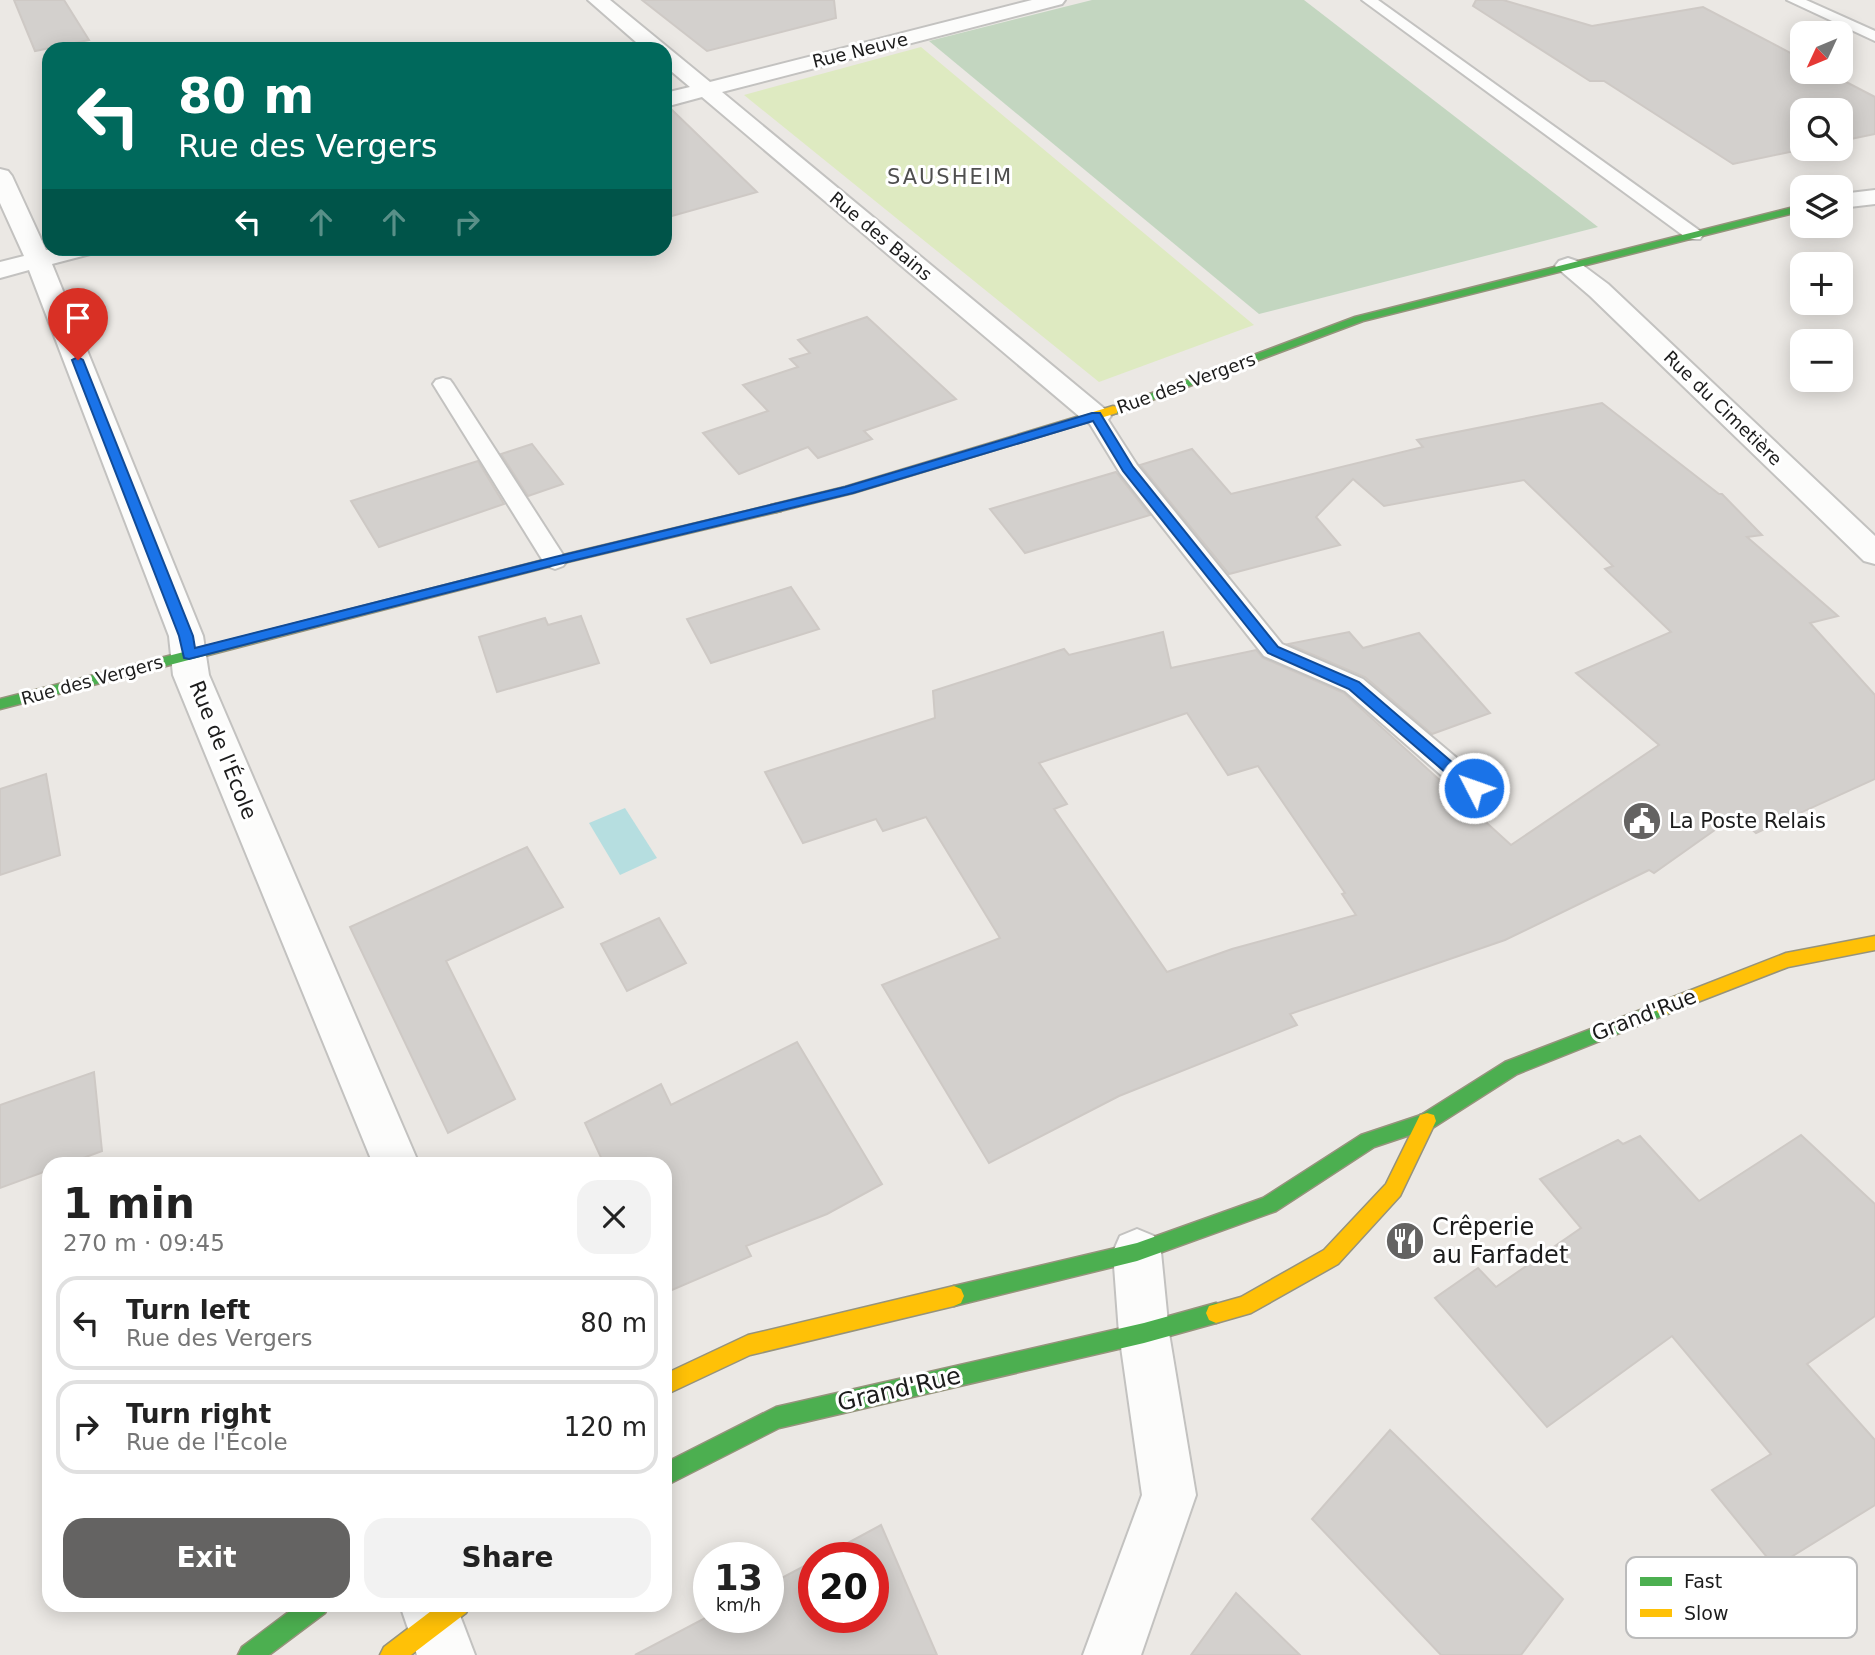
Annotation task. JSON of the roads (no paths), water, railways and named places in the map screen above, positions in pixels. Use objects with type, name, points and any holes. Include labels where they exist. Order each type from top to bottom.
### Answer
[{"type":"street","points":[[598,0],[649,42]]},
{"type":"street","points":[[969,0],[992,15]]},
{"type":"street","name":"Rue Neuve","points":[[672,98],[1055,0]]},
{"type":"street","name":"Rue des Bains","points":[[672,61],[1096,416]]},
{"type":"street","name":"Rue de l'École","points":[[3,189],[38,260],[186,636],[191,675],[393,1157]]},
{"type":"street","points":[[1853,200],[1875,197]]},
{"type":"street","name":"Rue des Vergers","points":[[0,704],[555,561],[849,491],[1096,416],[1359,319],[1790,211]]},
{"type":"street","points":[[0,270],[54,256]]},
{"type":"street","name":"Rue du Cimetière","points":[[1568,266],[1599,290],[1875,554]]},
{"type":"street","name":"Grand'Rue","points":[[672,1382],[748,1345],[1137,1252],[1269,1205],[1368,1141],[1427,1121],[1511,1068],[1786,960],[1875,943]]},
{"type":"street","name":"Grand'Rue","points":[[672,1471],[776,1418],[1144,1333],[1244,1306],[1331,1256],[1393,1190],[1427,1121]]},
{"type":"street","points":[[1112,1655],[1169,1495],[1144,1333],[1137,1252]]},
{"type":"street","points":[[250,1655],[308,1612]]},
{"type":"lane","points":[[1368,0],[1694,235]]},
{"type":"lane","points":[[1794,0],[1875,37]]},
{"type":"lane","points":[[443,384],[555,561]]},
{"type":"lane","points":[[1096,416],[1128,468],[1273,650],[1354,685],[1474,788]]},
{"type":"water","points":[[625,808],[657,858],[620,875],[589,823]]},
{"type":"place","name":"La Poste Relais","points":[[1642,821]]},
{"type":"place","name":"Crêperie au Farfadet","points":[[1405,1241]]},
{"type":"district","name":"SAUSHEIM","points":[[950,177]]}]
